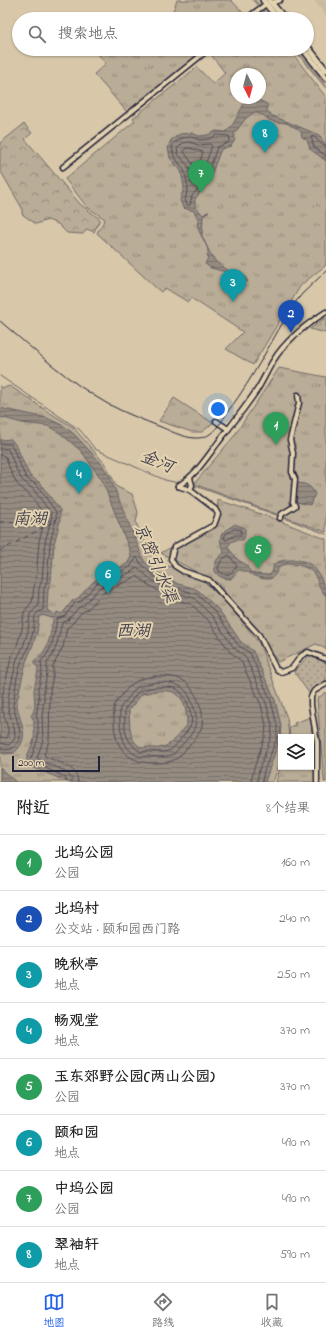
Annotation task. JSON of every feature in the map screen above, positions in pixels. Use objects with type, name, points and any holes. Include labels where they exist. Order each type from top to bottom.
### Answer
[{"type":"main road","points":[[265,4],[272,12]]},
{"type":"main road","points":[[265,4],[276,12]]},
{"type":"main road","points":[[314,55],[326,70]]},
{"type":"main road","points":[[309,56],[326,78]]},
{"type":"street","points":[[255,12],[265,4],[280,0]]},
{"type":"street","points":[[63,167],[200,56]]},
{"type":"street","points":[[192,487],[178,486],[190,478],[199,469],[258,389],[273,361],[286,344],[302,328],[326,312]]},
{"type":"street","points":[[281,517],[282,514],[295,506],[293,502],[295,479],[292,472],[294,453],[290,440],[299,403],[298,395]]},
{"type":"street","points":[[216,421],[228,429]]},
{"type":"street","points":[[190,478],[192,487],[215,509],[218,514],[214,525],[174,547],[171,559],[175,566],[210,581],[259,634],[276,669],[282,672],[292,668],[301,656],[308,652],[326,660]]},
{"type":"street","points":[[317,782],[315,724],[311,697],[314,691],[326,684]]},
{"type":"shaded area","points":[[314,0],[326,0],[326,16]]},
{"type":"green space","points":[[177,0],[231,0],[242,12],[173,12]]},
{"type":"green space","points":[[100,56],[196,56],[127,112],[94,74],[106,64]]},
{"type":"green space","points":[[212,56],[294,56],[326,97],[326,265],[301,285],[253,365],[226,349],[243,332],[191,298],[188,302],[165,288],[161,292],[155,287],[97,233],[105,219],[87,207],[65,179],[135,121],[133,118],[197,67],[213,84],[225,73]]},
{"type":"green space","points":[[24,124],[32,133],[25,139],[80,204],[100,219],[94,232],[87,229],[83,234],[67,233],[58,224],[48,220],[36,224],[22,214],[22,208],[0,170],[0,143]]},
{"type":"green space","points":[[326,317],[326,333],[310,329]]},
{"type":"green space","points":[[279,368],[326,377],[326,532],[194,484],[234,436]]},
{"type":"green space","points":[[0,385],[3,388],[10,386],[73,427],[106,465],[117,487],[132,494],[138,512],[136,523],[150,552],[166,565],[202,579],[231,608],[259,643],[287,718],[289,734],[278,734],[278,768],[273,782],[0,782]]},
{"type":"green space","points":[[174,398],[213,423],[202,432],[192,432],[159,421]]},
{"type":"green space","points":[[218,500],[264,515],[326,539],[326,649],[316,644],[278,662],[219,584],[161,553],[217,521]]},
{"type":"green space","points":[[309,655],[326,663],[326,681],[309,693],[294,672]]},
{"type":"green space","points":[[326,692],[326,782],[324,782],[317,699]]},
{"type":"green space","points":[[311,717],[312,734],[290,734],[289,727],[295,725],[294,723]]},
{"type":"green space","points":[[314,756],[316,782],[276,782],[280,770],[314,770]]},
{"type":"water","points":[[244,104],[266,104],[267,110],[271,115],[319,135],[326,145],[326,161],[310,149],[307,140],[302,137],[301,132],[298,129],[286,123],[269,120],[255,112],[246,118],[234,134],[235,140],[231,146],[221,149],[209,181],[195,199],[195,206],[203,215],[209,211],[203,217],[202,236],[204,241],[199,231],[198,219],[194,211],[183,208],[180,200],[184,187],[181,171],[170,158],[168,147],[171,140],[180,134],[192,133],[199,136],[208,135],[216,131],[226,132]]},
{"type":"water","points":[[207,247],[216,262],[235,275],[244,275],[248,282],[240,279],[230,282],[230,277],[226,272],[211,268],[205,264],[208,257]]},
{"type":"water","name":"西湖","points":[[0,408],[47,418],[64,426],[74,434],[100,462],[110,477],[144,561],[155,571],[178,584],[194,588],[199,591],[219,610],[241,642],[253,651],[275,700],[281,725],[280,734],[278,734],[278,744],[265,782],[68,782],[27,765],[26,762],[34,737],[34,720],[31,716],[35,707],[34,690],[38,670],[38,667],[35,665],[35,660],[46,648],[50,637],[53,620],[52,618],[42,615],[39,617],[37,633],[26,662],[17,700],[17,707],[23,727],[23,740],[14,753],[4,754],[0,752],[0,440],[11,439],[17,447],[30,476],[39,482],[60,510],[60,521],[54,544],[51,581],[48,590],[47,610],[56,615],[57,612],[62,614],[73,600],[78,598],[94,581],[127,564],[131,557],[102,480],[81,451],[60,433],[48,426],[22,423],[0,417]],"holes":[[[156,691],[175,693],[183,702],[187,716],[187,724],[168,745],[159,748],[143,748],[138,745],[132,737],[129,710],[142,694]]]},
{"type":"water","points":[[299,483],[308,486],[315,494],[310,505],[296,502],[295,500],[296,484]]},
{"type":"water","points":[[235,524],[245,528],[245,536],[243,540],[231,542],[228,546],[229,549],[251,572],[255,574],[269,575],[272,573],[274,564],[278,562],[283,560],[303,561],[311,565],[317,571],[326,592],[326,596],[313,573],[304,567],[296,565],[286,564],[281,566],[275,576],[269,579],[261,578],[239,570],[231,579],[220,576],[216,573],[216,561],[224,553],[220,540],[222,534]]},
{"type":"water","points":[[0,768],[16,782],[0,782]]},
{"type":"waterway","points":[[254,0],[264,12]]},
{"type":"waterway","points":[[301,56],[326,87]]},
{"type":"waterway","name":"金河","points":[[0,376],[80,430],[95,449],[165,480],[178,483]]},
{"type":"waterway","name":"金河","points":[[183,484],[190,486]]},
{"type":"waterway","name":"金河","points":[[193,486],[279,516]]},
{"type":"waterway","name":"金河","points":[[282,517],[326,534]]},
{"type":"ferry route","points":[[0,522],[57,520]]},
{"type":"ferry route","points":[[0,551],[57,520]]},
{"type":"tram line","points":[[0,321],[79,386],[108,404],[179,434],[192,438],[198,438],[210,434],[221,423],[247,384],[294,304],[302,294],[326,271]]},
{"type":"place","name":"翠袖轩","points":[[265,153]]},
{"type":"place","name":"中坞公园","points":[[201,193]]},
{"type":"place","name":"晚秋亭","points":[[233,302]]},
{"type":"place","name":"北坞村","points":[[291,333]]},
{"type":"place","name":"北坞公园","points":[[276,445]]},
{"type":"place","name":"畅观堂","points":[[79,494]]},
{"type":"place","name":"玉东郊野公园(两山公园)","points":[[258,569]]},
{"type":"place","name":"颐和园","points":[[108,594]]},
{"type":"water label","name":"南湖","points":[[30,519]]},
{"type":"water label","name":"京密引水渠","points":[[155,563]]}]
